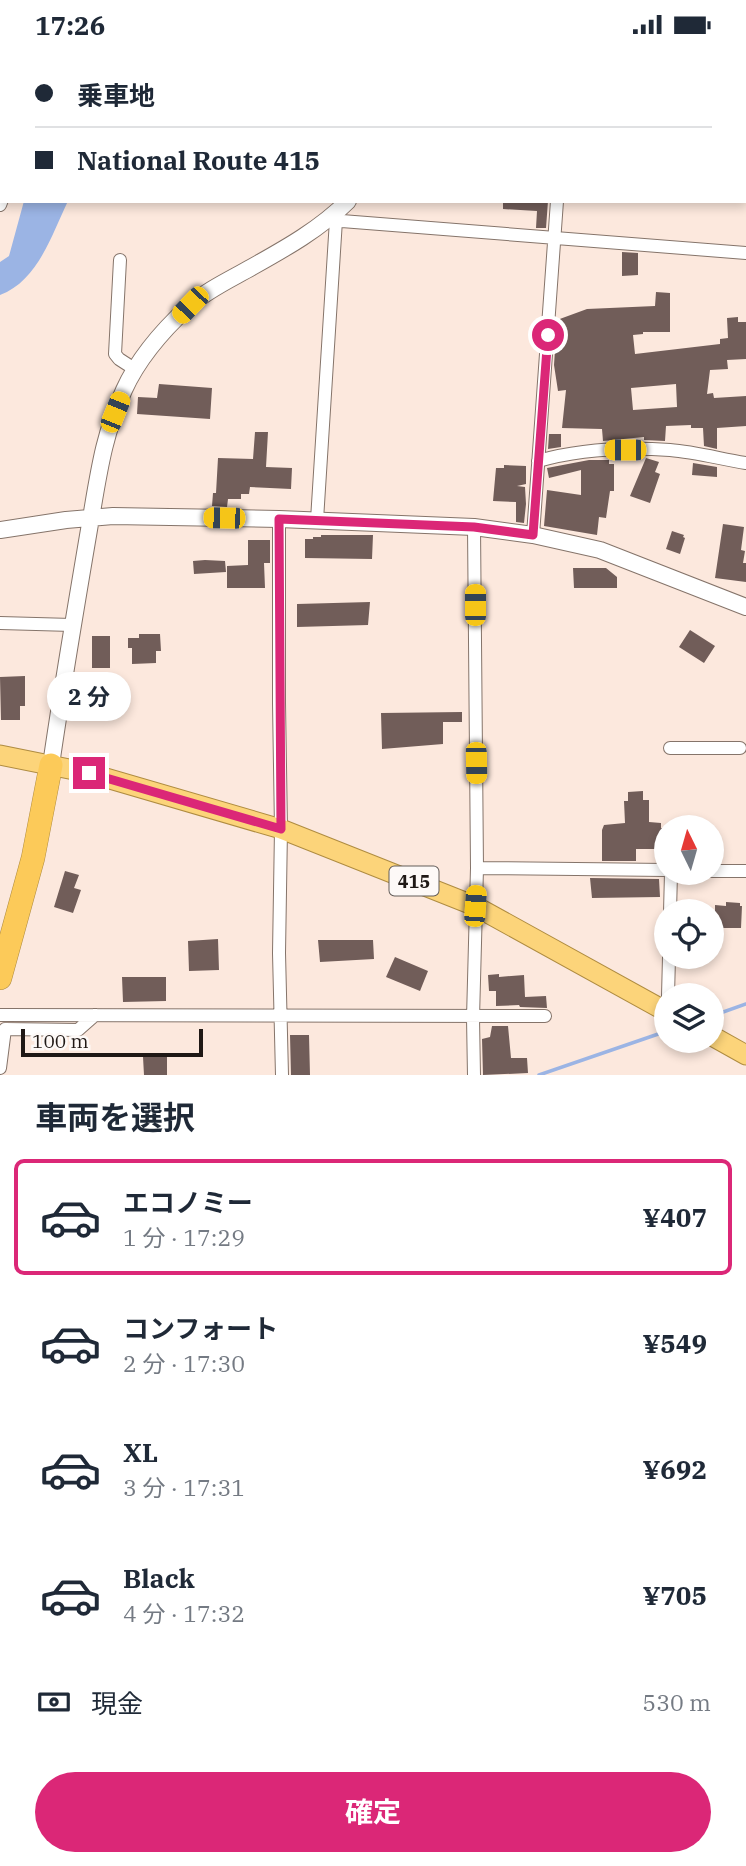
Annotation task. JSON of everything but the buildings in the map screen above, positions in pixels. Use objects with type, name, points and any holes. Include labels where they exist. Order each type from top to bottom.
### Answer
[{"type":"highway","name":"415","points":[[0,755],[145,788],[281,829],[475,906],[654,1004]]},
{"type":"highway","points":[[0,978],[33,858],[51,765]]},
{"type":"highway","points":[[724,1043],[746,1055]]},
{"type":"street","points":[[51,765],[102,450],[125,388],[135,370],[162,335],[190,305],[216,286],[333,220],[346,203]]},
{"type":"street","points":[[533,535],[557,203]]},
{"type":"street","points":[[333,220],[746,253]]},
{"type":"street","points":[[317,520],[333,220]]},
{"type":"street","points":[[120,260],[115,354],[135,370]]},
{"type":"street","points":[[538,461],[560,454],[603,450],[671,450],[746,463]]},
{"type":"street","points":[[0,530],[91,517],[279,519],[474,527],[533,535],[600,550],[746,607]]},
{"type":"street","points":[[279,519],[279,953],[282,1075]]},
{"type":"street","points":[[474,527],[477,868],[474,1075]]},
{"type":"street","points":[[0,623],[72,625]]},
{"type":"street","points":[[670,748],[740,748]]},
{"type":"street","points":[[477,868],[654,872]]},
{"type":"street","points":[[724,871],[746,871]]},
{"type":"street","points":[[0,1068],[5,1029],[78,1030],[95,1015]]},
{"type":"street","points":[[0,1016],[545,1016]]},
{"type":"water","points":[[23,203],[67,203],[34,268],[13,288],[0,295],[0,262],[9,256]]},
{"type":"waterway","points":[[724,1012],[746,1004]]},
{"type":"waterway","points":[[539,1075],[654,1035]]},
{"type":"route","points":[[89,773],[281,829],[279,519],[474,527],[533,535],[548,335]]}]
